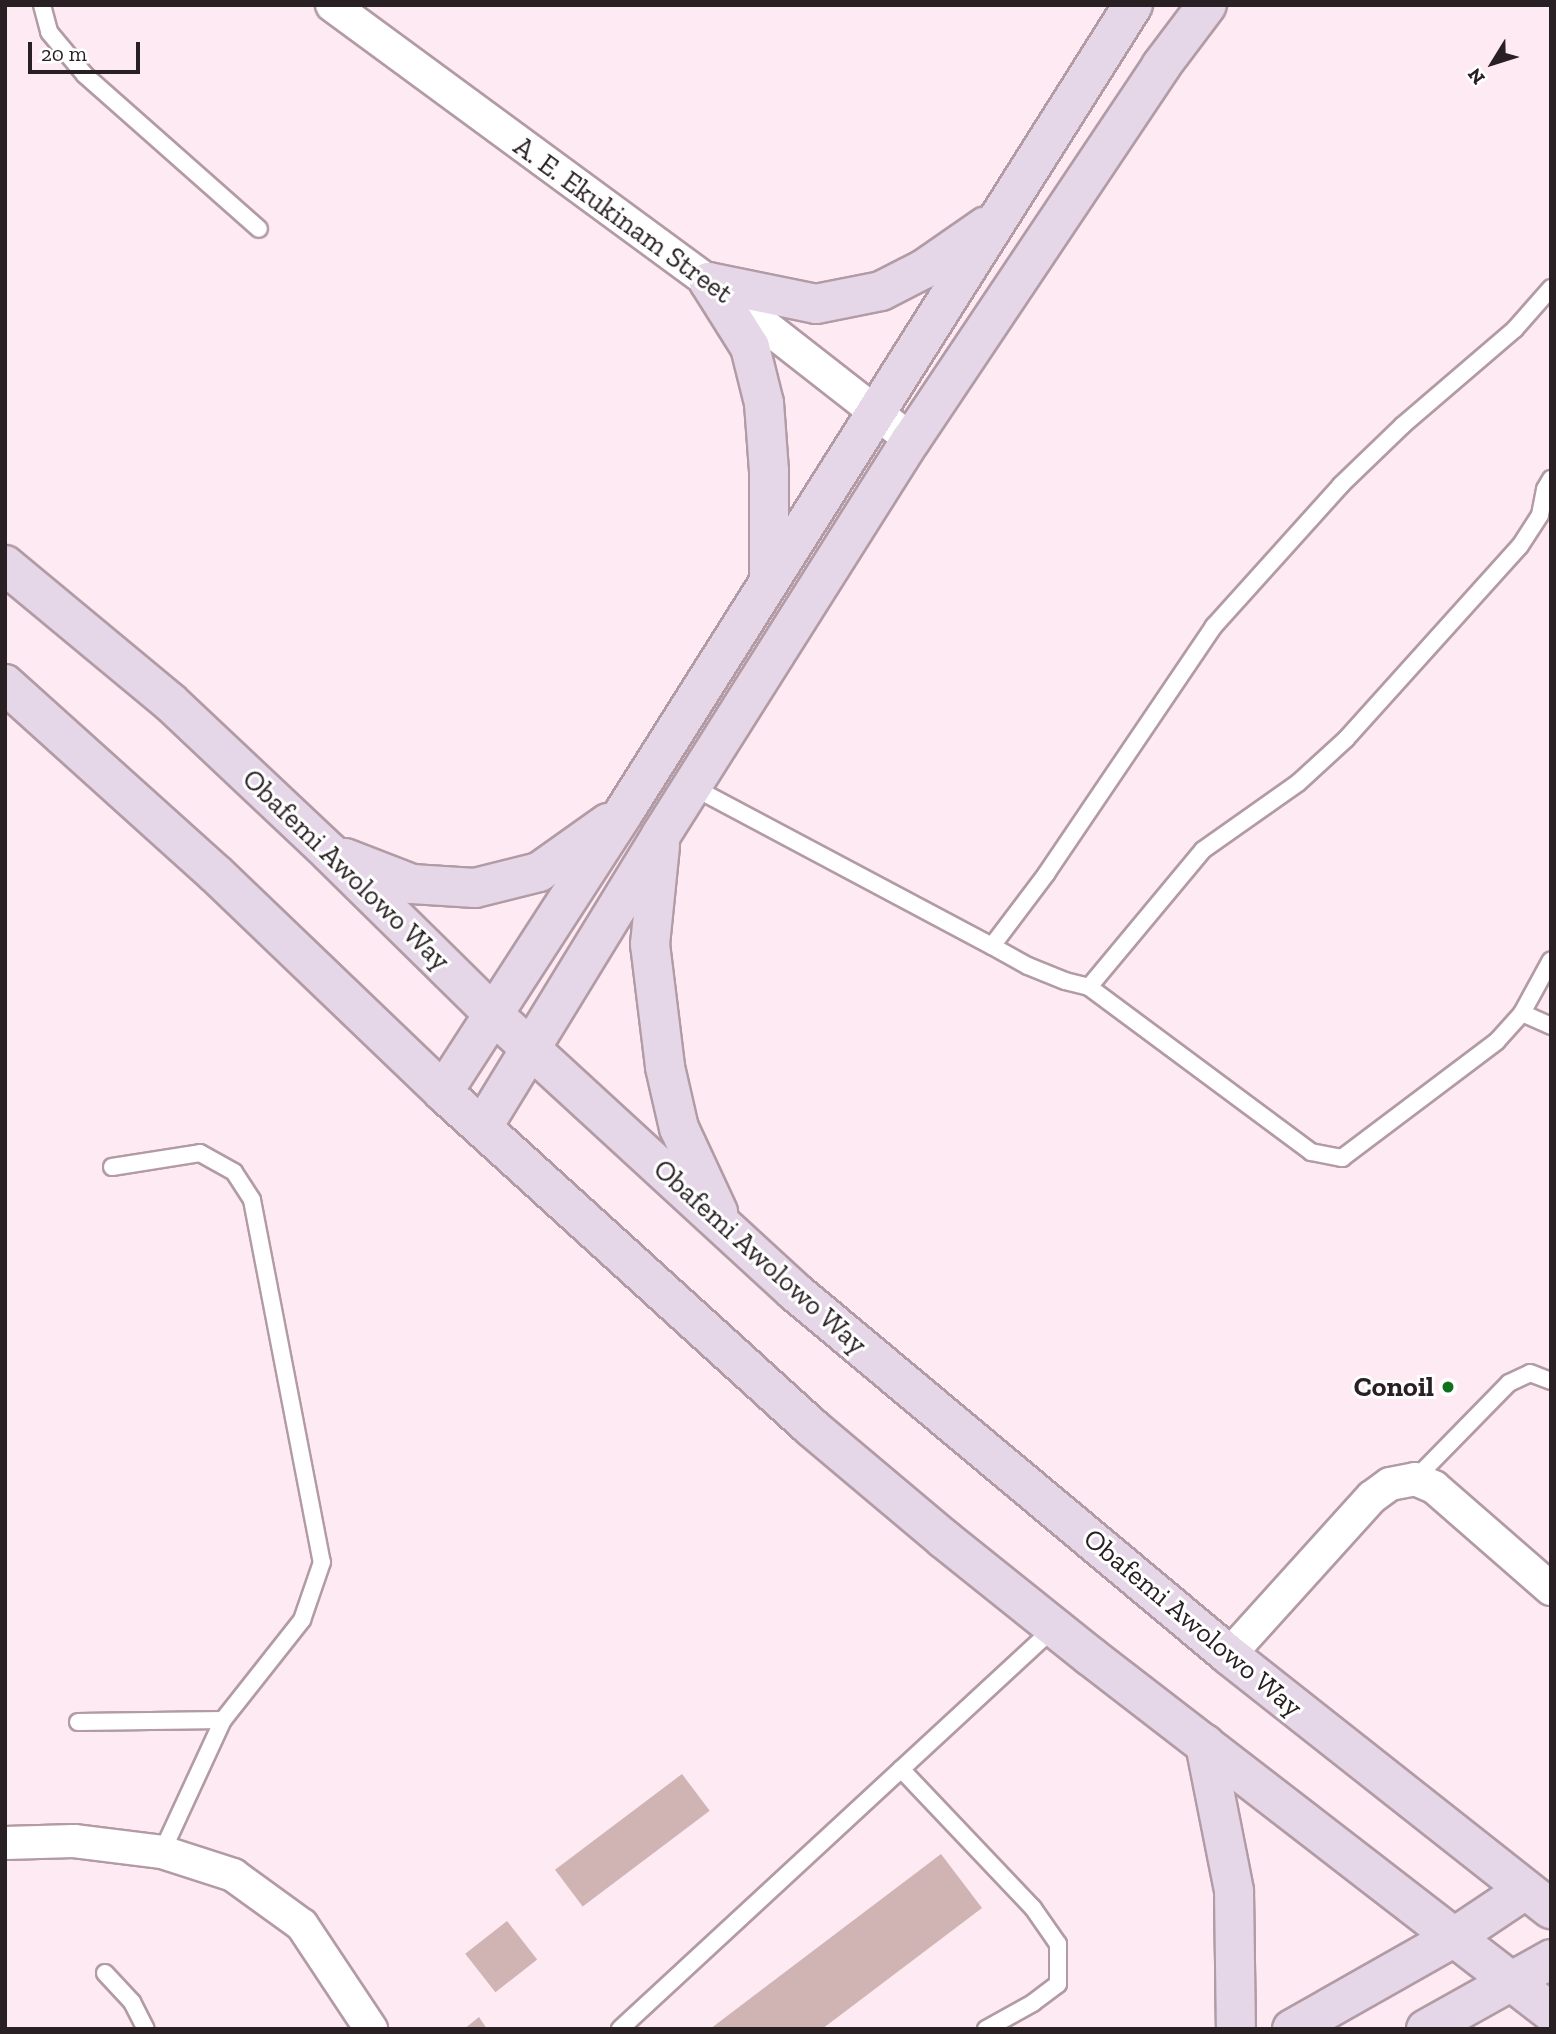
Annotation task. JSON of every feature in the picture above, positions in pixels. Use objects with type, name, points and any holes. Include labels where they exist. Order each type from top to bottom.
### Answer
[{"type":"main road","points":[[443,1092],[624,812],[1133,5]]},
{"type":"main road","points":[[484,1126],[691,786],[911,440],[1161,66],[1207,5]]},
{"type":"main road","points":[[709,282],[816,304],[881,292],[924,269],[998,219]]},
{"type":"main road","points":[[709,282],[750,348],[764,403],[769,471],[769,581]]},
{"type":"main road","name":"Obafemi Awolowo Way","points":[[5,565],[170,702],[330,853],[494,1015],[726,1229],[929,1406],[1229,1655],[1538,1899]]},
{"type":"main road","points":[[5,684],[216,874],[443,1092],[484,1126],[811,1427],[1055,1627],[1551,2012]]},
{"type":"main road","points":[[330,853],[412,884],[475,888],[539,872],[624,812]]},
{"type":"main road","points":[[661,835],[650,944],[665,1067],[679,1128],[726,1229]]},
{"type":"main road","points":[[1205,1744],[1234,1891],[1236,2029]]},
{"type":"main road","points":[[1292,2029],[1453,1938],[1538,1899]]},
{"type":"main road","points":[[1426,2029],[1513,1983],[1551,1959]]},
{"type":"street","name":"A. E. Ekukinam Street","points":[[332,5],[709,282],[911,440]]},
{"type":"street","points":[[1229,1655],[1372,1497],[1390,1484],[1415,1479],[1434,1487],[1551,1589]]},
{"type":"street","points":[[5,1843],[74,1841],[162,1852],[233,1875],[302,1925],[371,2029]]},
{"type":"lane","points":[[42,5],[49,32],[85,75],[259,229]]},
{"type":"lane","points":[[992,946],[1047,873],[1214,626],[1341,485],[1402,426],[1515,329],[1551,288]]},
{"type":"lane","points":[[1088,987],[1203,850],[1298,783],[1346,739],[1520,545],[1540,515],[1545,489],[1551,479]]},
{"type":"lane","points":[[691,786],[1028,966],[1088,987],[1311,1152],[1342,1158],[1497,1041],[1522,1013],[1551,960]]},
{"type":"lane","points":[[1522,1013],[1551,1026]]},
{"type":"lane","points":[[112,1167],[200,1153],[234,1172],[252,1200],[322,1562],[302,1620],[223,1720],[162,1852]]},
{"type":"lane","points":[[1415,1479],[1509,1383],[1530,1373],[1551,1381]]},
{"type":"lane","points":[[620,2029],[1055,1627]]},
{"type":"lane","points":[[78,1722],[223,1720]]},
{"type":"lane","points":[[901,1769],[1033,1908],[1058,1944],[1058,1984],[1033,2003],[986,2029]]},
{"type":"lane","points":[[105,1973],[132,2002],[146,2029]]},
{"type":"building","points":[[682,1774],[710,1811],[583,1906],[555,1870]]},
{"type":"building","points":[[941,1854],[982,1908],[822,2029],[710,2029]]},
{"type":"building","points":[[507,1921],[537,1960],[495,1992],[465,1954]]},
{"type":"building","points":[[479,2017],[487,2029],[464,2029]]},
{"type":"place","name":"Conoil","points":[[1448,1387]]}]
